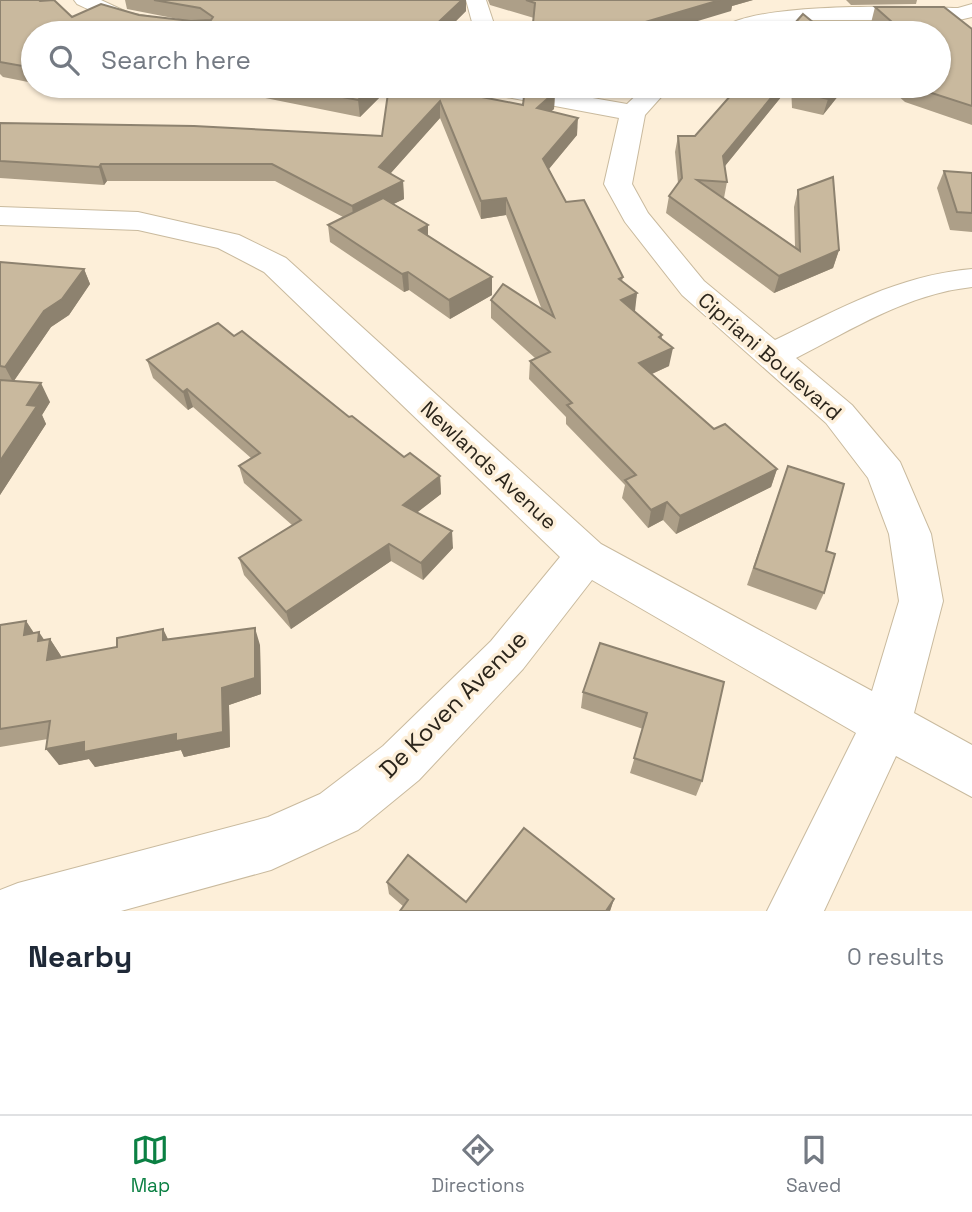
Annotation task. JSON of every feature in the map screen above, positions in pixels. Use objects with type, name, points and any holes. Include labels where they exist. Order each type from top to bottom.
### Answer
[{"type":"street","points":[[84,0],[123,18],[139,21]]},
{"type":"street","points":[[476,0],[482,21]]},
{"type":"street","points":[[767,21],[817,7],[968,16]]},
{"type":"street","name":"Cipriani Boulevard","points":[[646,99],[618,184],[635,216],[693,288],[839,414],[886,472],[910,534],[922,601],[887,722],[795,911]]},
{"type":"street","name":"Newlands Avenue","points":[[2,219],[138,220],[228,241],[275,265],[586,556],[887,722],[972,772]]},
{"type":"street","points":[[773,355],[920,285],[949,278],[972,278]]},
{"type":"street","name":"De Koven Avenue","points":[[19,911],[271,844],[339,812],[401,763],[507,655],[586,556]]},
{"type":"building","points":[[0,0],[54,0],[72,17],[101,4],[139,15],[191,21],[21,21],[21,66],[0,62]]},
{"type":"building","points":[[154,0],[462,0],[440,21],[191,21],[211,20],[213,17],[200,8]]},
{"type":"building","points":[[526,0],[720,0],[649,21],[533,21],[535,3]]},
{"type":"building","points":[[875,7],[944,7],[972,29],[972,106],[947,98],[951,98],[951,21],[891,21]]},
{"type":"building","points":[[803,14],[812,21],[797,21]]},
{"type":"building","points":[[387,98],[487,98],[523,105],[524,98],[548,98],[537,108],[578,118],[543,159],[566,202],[584,200],[623,277],[619,279],[637,293],[621,300],[673,348],[639,363],[714,429],[725,424],[777,469],[680,516],[667,502],[651,510],[625,480],[636,475],[567,405],[572,403],[530,361],[550,352],[491,300],[503,284],[554,317],[506,198],[481,201],[440,101],[379,167],[403,181],[352,206],[272,164],[101,164],[99,167],[0,161],[0,123],[194,126],[382,136]]},
{"type":"building","points":[[728,98],[771,98],[723,156],[727,182],[697,180],[800,251],[798,190],[833,177],[839,250],[779,276],[669,196],[682,178],[678,136],[695,136]]},
{"type":"building","points":[[944,171],[972,173],[972,213],[957,212]]},
{"type":"building","points":[[383,198],[428,225],[419,230],[492,277],[449,300],[408,272],[402,274],[328,225]]},
{"type":"building","points":[[0,262],[84,269],[62,299],[44,311],[5,367],[0,366]]},
{"type":"building","points":[[218,323],[234,336],[242,331],[349,417],[352,416],[404,457],[410,453],[440,476],[403,505],[452,531],[421,563],[389,544],[286,612],[239,558],[301,520],[239,466],[260,453],[187,389],[183,392],[147,360]]},
{"type":"building","points":[[0,380],[41,383],[27,405],[37,406],[0,461]]},
{"type":"building","points":[[788,466],[844,484],[826,551],[835,554],[824,593],[754,568]]},
{"type":"building","points":[[26,621],[24,635],[39,632],[38,641],[50,639],[47,660],[117,647],[117,638],[163,629],[163,640],[255,628],[255,678],[222,688],[223,732],[176,741],[176,734],[84,752],[84,742],[46,749],[50,721],[0,729],[0,625]]},
{"type":"building","points":[[600,643],[724,682],[702,781],[634,758],[647,713],[583,692]]},
{"type":"building","points":[[524,828],[614,899],[606,911],[400,911],[408,900],[387,882],[408,855],[466,902]]}]
